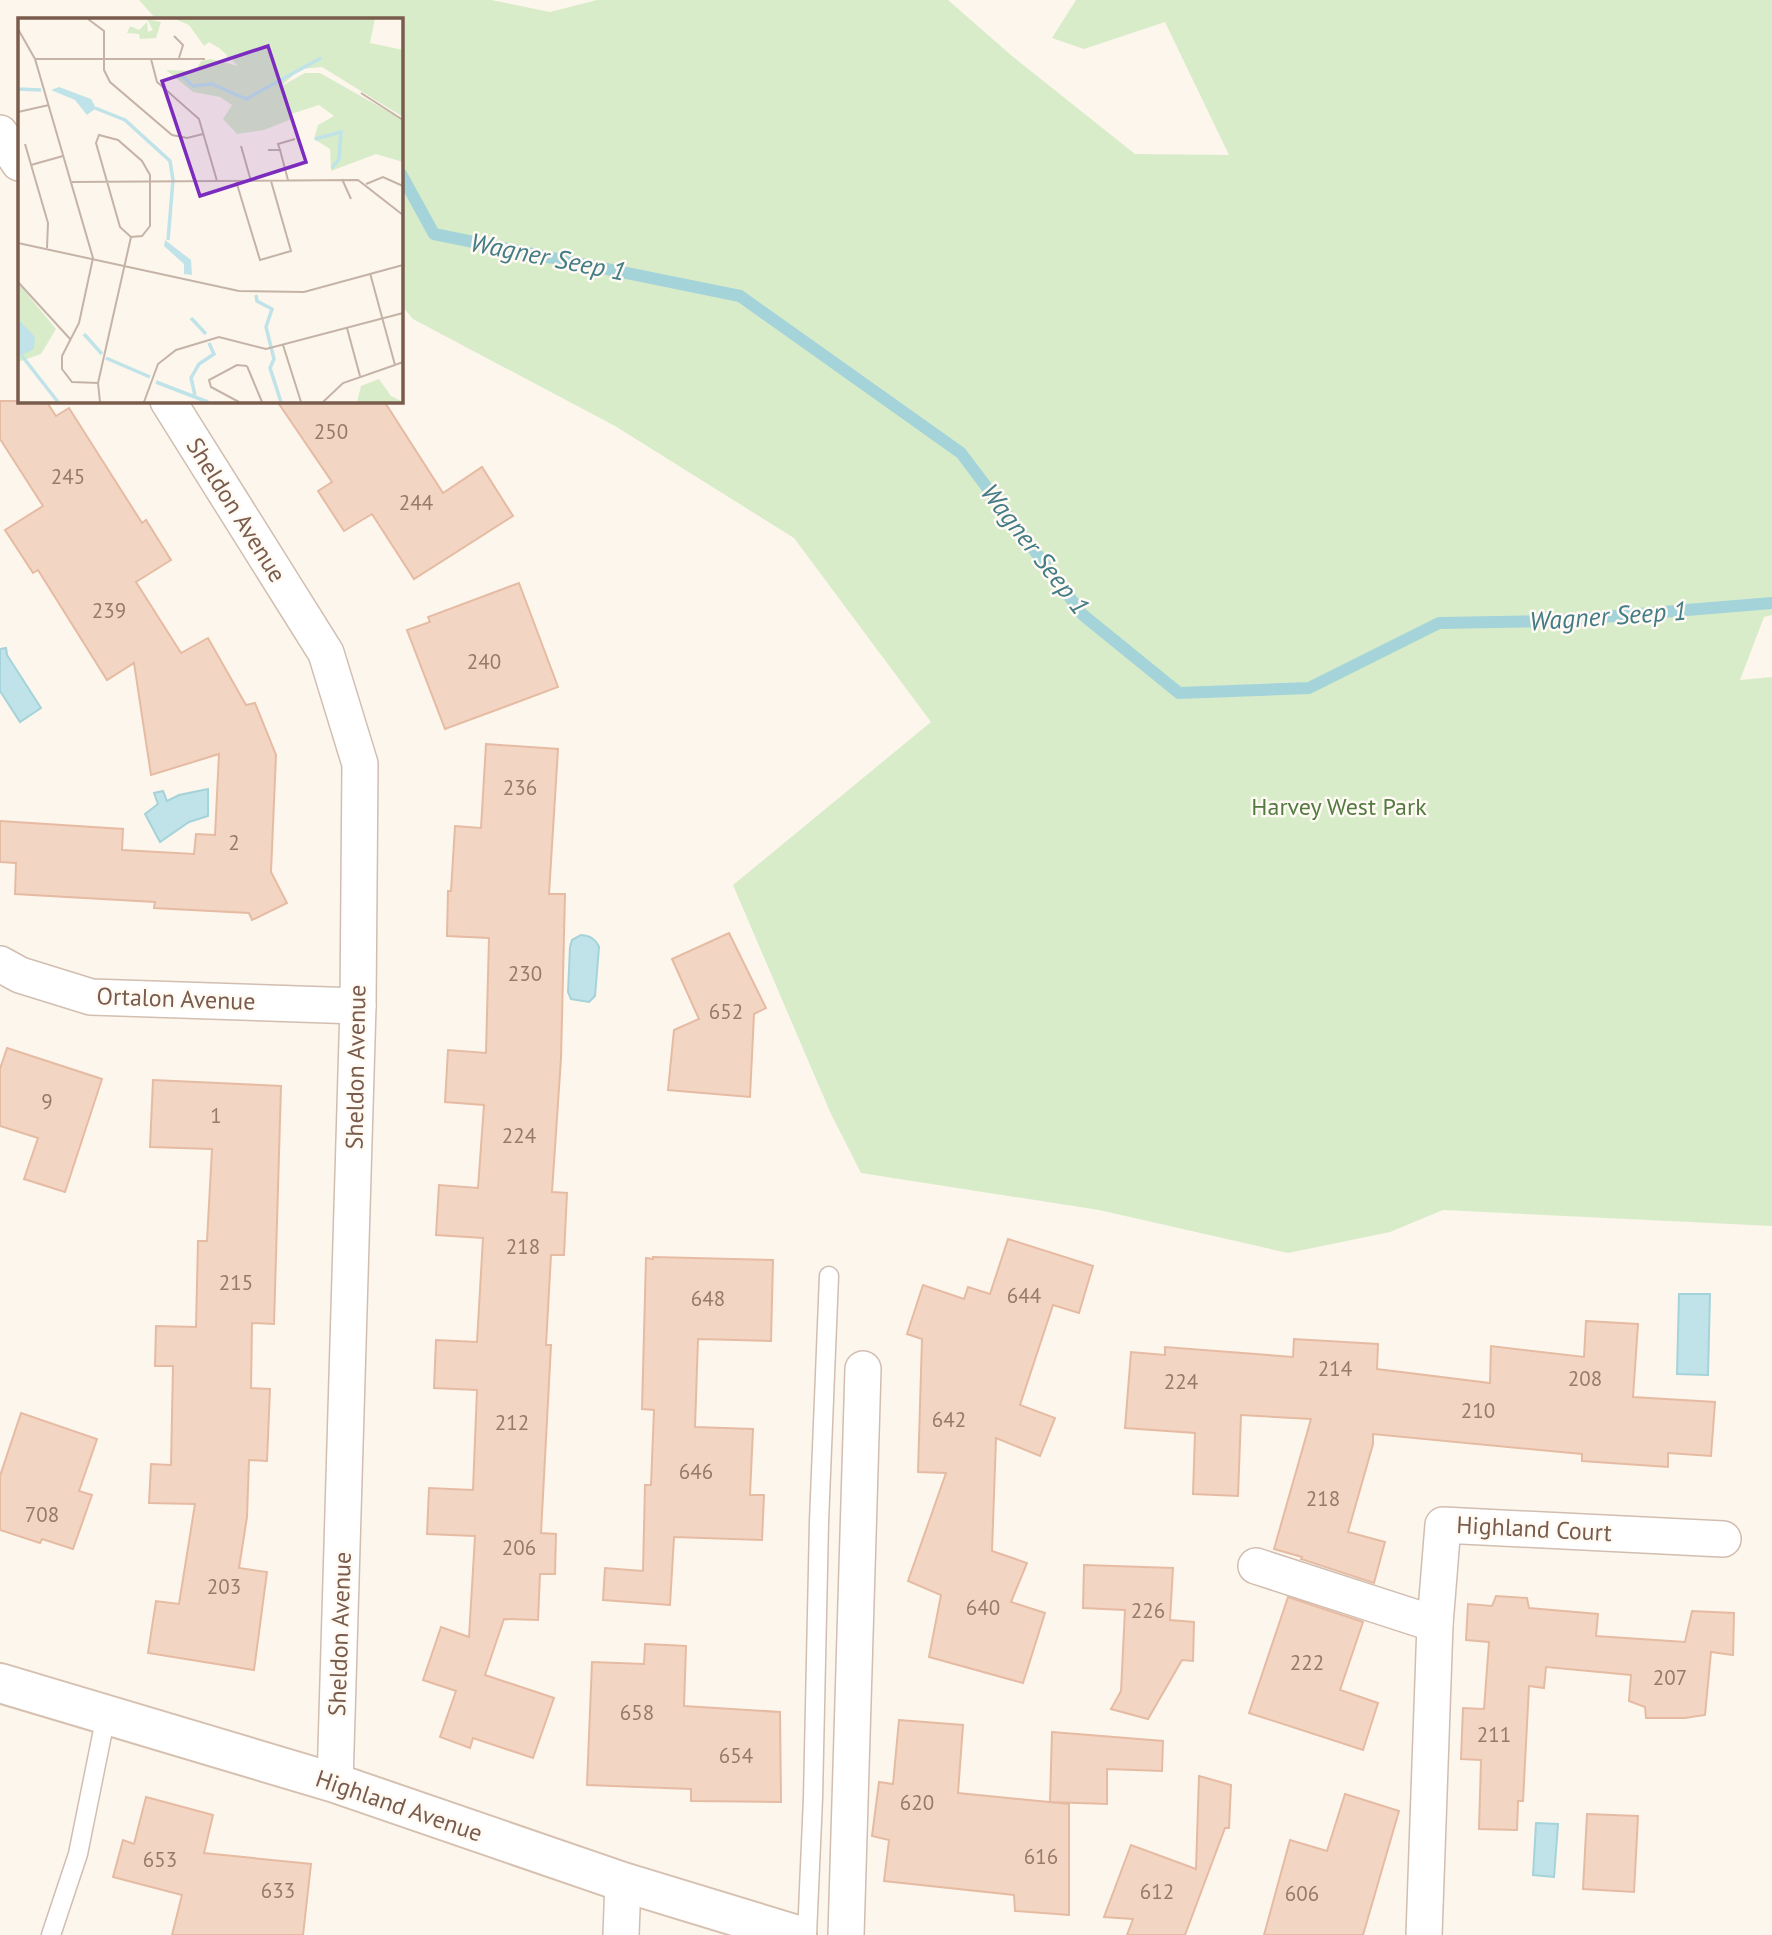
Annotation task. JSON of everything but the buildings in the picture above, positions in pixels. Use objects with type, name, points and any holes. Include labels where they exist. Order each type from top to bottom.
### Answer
[{"type":"street","points":[[0,132],[18,161]]},
{"type":"street","name":"Sheldon Avenue","points":[[169,402],[326,653],[360,764],[358,1006],[335,1783]]},
{"type":"street","name":"Ortalon Avenue","points":[[0,964],[20,975],[92,997],[358,1006]]},
{"type":"street","points":[[846,1935],[863,1369]]},
{"type":"street","name":"Highland Court","points":[[1424,1935],[1435,1623],[1443,1525],[1723,1539]]},
{"type":"street","points":[[1255,1566],[1435,1623]]},
{"type":"street","name":"Highland Avenue","points":[[0,1683],[335,1783],[622,1882],[797,1935]]},
{"type":"street","points":[[621,1935],[622,1882]]},
{"type":"lane","points":[[807,1935],[829,1276]]},
{"type":"lane","points":[[51,1935],[78,1854],[106,1714]]},
{"type":"green space","name":"Harvey West Park","points":[[139,0],[491,0],[550,12],[597,0],[948,0],[1012,56],[1135,154],[1229,155],[1165,22],[1084,49],[1052,38],[1076,0],[1772,0],[1772,615],[1764,617],[1740,680],[1772,677],[1772,1226],[1443,1210],[1390,1232],[1288,1253],[1099,1210],[861,1173],[831,1114],[733,885],[931,722],[794,538],[615,426],[413,319],[402,306],[402,18],[155,18]]},
{"type":"water","points":[[6,648],[7,655],[41,708],[20,722],[0,691],[0,649]]},
{"type":"water","points":[[208,789],[208,816],[189,822],[160,842],[145,814],[158,804],[154,793],[163,791],[167,801],[179,795]]},
{"type":"water","points":[[581,935],[592,938],[599,947],[595,996],[589,1002],[571,999],[568,992],[570,947],[572,940]]},
{"type":"water","points":[[1679,1294],[1710,1294],[1708,1375],[1677,1374]]},
{"type":"water","points":[[1536,1823],[1558,1824],[1554,1877],[1533,1875]]},
{"type":"waterway","name":"Wagner Seep 1","points":[[402,176],[434,234],[740,296],[961,453],[1083,615],[1179,693],[1309,688],[1439,623],[1554,621],[1772,603]]}]
